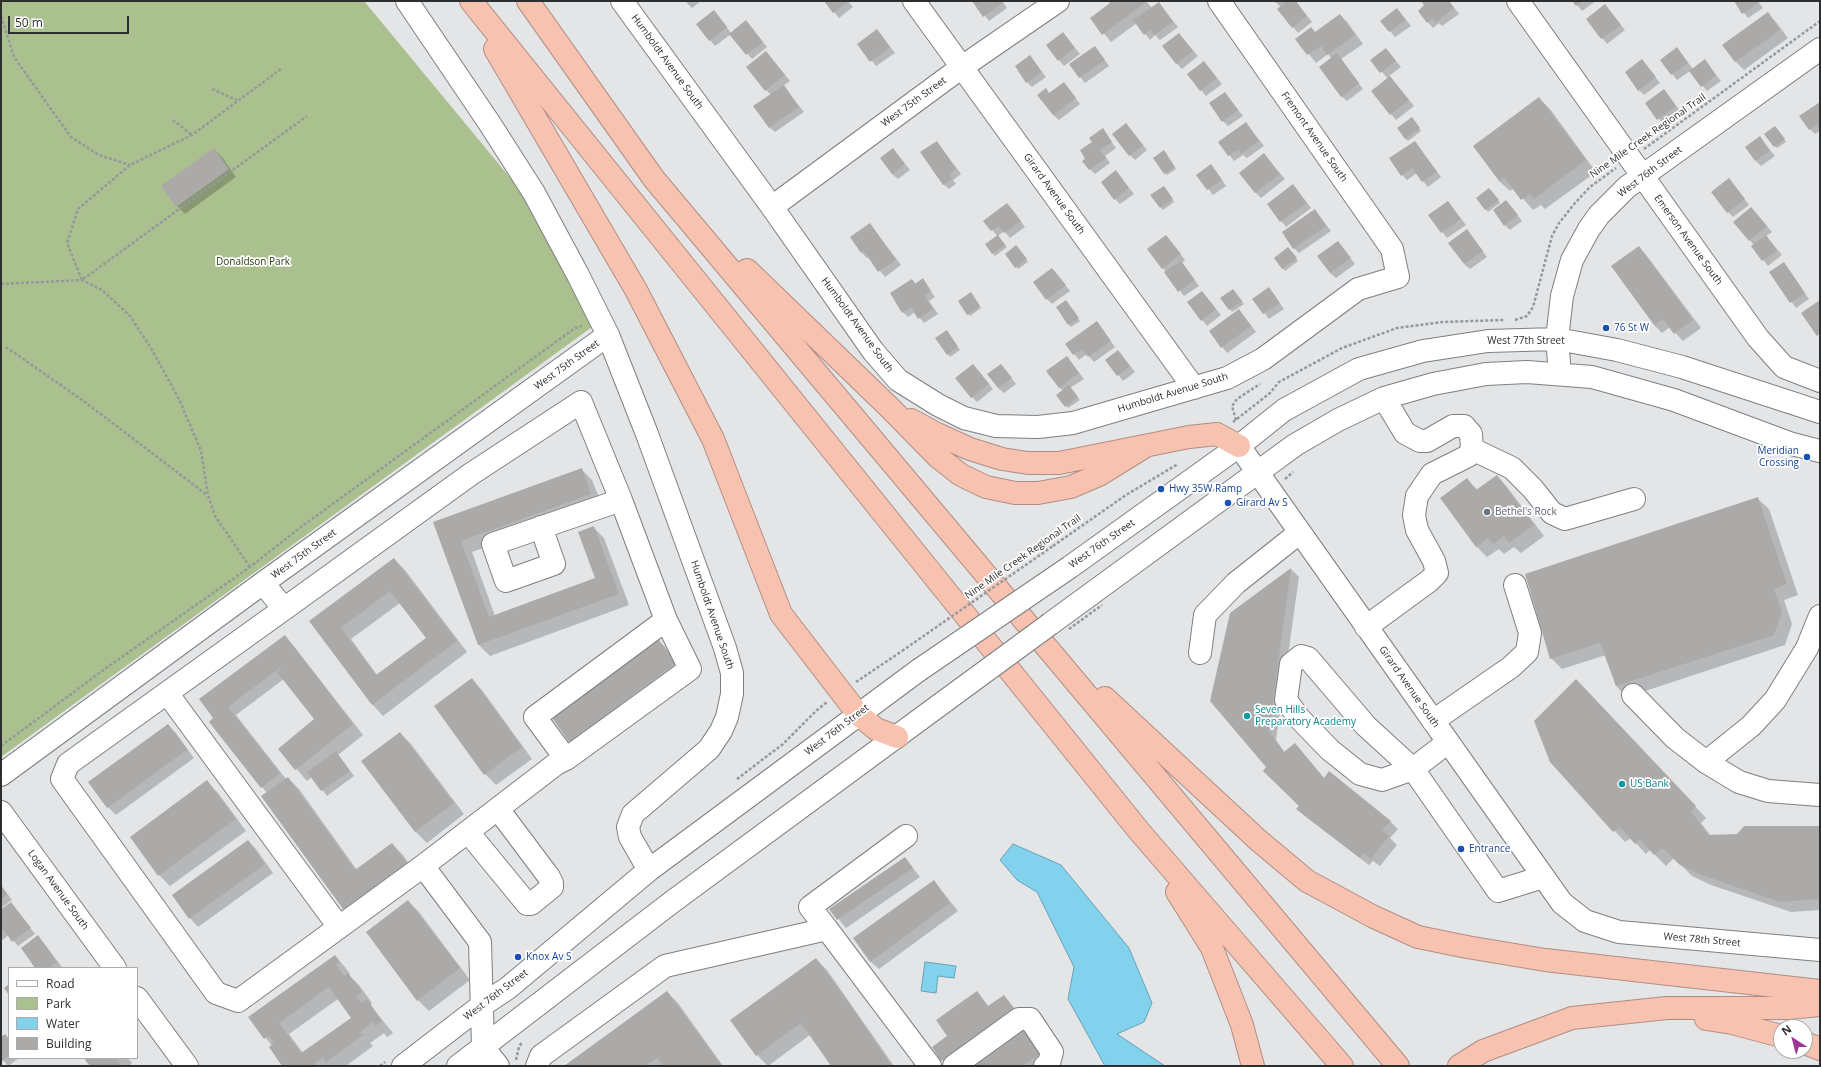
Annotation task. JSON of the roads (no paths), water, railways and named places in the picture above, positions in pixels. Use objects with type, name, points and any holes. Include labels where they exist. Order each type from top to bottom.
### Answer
[{"type":"highway","points":[[467,1],[636,290],[713,439],[781,614],[858,714],[876,729],[897,737]]},
{"type":"highway","points":[[471,1],[1139,831],[1342,1066]]},
{"type":"highway","points":[[528,1],[654,179],[1398,1066]]},
{"type":"highway","points":[[654,179],[890,408],[938,457],[962,475],[986,487],[1015,493],[1038,493],[1071,487],[1099,475],[1146,446]]},
{"type":"highway","points":[[890,408],[937,434],[970,449],[1002,458],[1028,463],[1060,463],[1189,436],[1217,434],[1239,446]]},
{"type":"highway","points":[[1036,633],[1258,840],[1307,882],[1374,917],[1418,937],[1545,960],[1820,991]]},
{"type":"highway","points":[[1139,831],[1212,948],[1242,1025],[1253,1066]]},
{"type":"highway","points":[[1459,1066],[1483,1051],[1572,1018],[1667,1008],[1788,1008],[1820,1005]]},
{"type":"highway","points":[[1520,1038],[1572,1026],[1622,1018],[1666,1016],[1696,1017],[1732,1023],[1773,1034]]},
{"type":"street","name":"Humboldt Avenue South","points":[[407,1],[490,124],[534,193],[608,335],[647,434],[725,648],[732,673],[732,694],[727,717],[721,731],[713,743],[633,814],[628,827],[630,837],[649,870]]},
{"type":"street","name":"Humboldt Avenue South","points":[[622,1],[886,367],[898,380],[913,391],[964,418],[996,426],[1038,427],[1073,423],[1227,378],[1244,370],[1273,352],[1358,289],[1398,277]]},
{"type":"street","name":"Girard Avenue South","points":[[914,1],[1194,388]]},
{"type":"street","name":"West 75th Street","points":[[772,207],[962,68],[1058,1]]},
{"type":"street","name":"Fremont Avenue South","points":[[1219,1],[1392,249],[1398,277]]},
{"type":"street","name":"Emerson Avenue South","points":[[1518,1],[1758,338],[1784,367],[1820,381]]},
{"type":"street","name":"West 76th Street","points":[[1560,374],[1557,339],[1562,296],[1570,266],[1579,246],[1599,215],[1624,190],[1820,49]]},
{"type":"street","name":"West 75th Street","points":[[1,775],[263,583],[608,335]]},
{"type":"street","name":"West 77th Street","points":[[1284,410],[1358,369],[1423,351],[1488,341],[1557,339],[1617,350],[1682,367],[1820,412]]},
{"type":"street","points":[[458,1066],[481,1057],[672,902],[1257,474],[1294,445],[1338,420],[1384,398],[1433,384],[1486,374],[1527,372],[1592,377],[1674,400],[1792,444],[1820,451]]},
{"type":"street","points":[[1366,627],[1437,573],[1434,561],[1417,530],[1414,515],[1417,496],[1432,474],[1468,456],[1472,449],[1471,434],[1464,426],[1453,426],[1427,440],[1420,441],[1405,433],[1384,398]]},
{"type":"street","points":[[581,402],[622,500],[666,620],[690,669],[566,759],[556,764],[423,866],[238,1001],[216,993],[62,779],[68,764],[284,609],[471,474],[581,402]]},
{"type":"street","name":"West 76th Street","points":[[403,1066],[481,1006],[508,988],[649,870],[858,714],[918,670],[1070,567],[1239,446],[1284,410]]},
{"type":"street","name":"Girard Avenue South","points":[[1239,446],[1257,474],[1543,877],[1562,903],[1585,921]]},
{"type":"street","points":[[1472,449],[1512,468],[1534,489],[1552,512],[1565,519],[1634,499]]},
{"type":"street","points":[[542,527],[622,500]]},
{"type":"street","points":[[1200,653],[1205,615],[1236,583],[1300,533]]},
{"type":"street","points":[[263,583],[284,609]]},
{"type":"street","points":[[1434,722],[1511,667],[1527,652],[1530,633],[1515,585]]},
{"type":"street","points":[[1706,762],[1751,726],[1775,700],[1807,648],[1820,616]]},
{"type":"street","points":[[566,759],[535,717],[666,620]]},
{"type":"street","points":[[1448,742],[1413,769],[1382,780],[1360,774],[1330,750],[1299,718],[1286,700],[1291,664],[1301,656],[1308,658],[1366,726],[1413,769],[1498,891],[1543,877]]},
{"type":"street","points":[[167,693],[339,928]]},
{"type":"street","points":[[1633,695],[1675,738],[1706,762],[1739,782],[1768,791],[1820,795]]},
{"type":"street","points":[[468,832],[526,904],[531,904],[552,887],[552,883],[498,809]]},
{"type":"street","name":"Logan Avenue South","points":[[1,812],[114,967]]},
{"type":"street","points":[[906,836],[810,907],[930,1066]]},
{"type":"street","points":[[423,866],[480,942],[481,1057]]},
{"type":"street","name":"West 78th Street","points":[[1585,921],[1619,932],[1820,950]]},
{"type":"street","points":[[537,1066],[541,1056],[665,966],[827,929]]},
{"type":"street","points":[[138,999],[186,1066]]},
{"type":"street","points":[[954,1066],[1019,1019],[1030,1020],[1052,1052],[1049,1063],[1045,1066]]},
{"type":"street","points":[[481,1057],[498,1066]]},
{"type":"water","points":[[1013,844],[1061,865],[1129,948],[1152,1003],[1144,1022],[1117,1034],[1165,1066],[1105,1066],[1068,999],[1074,967],[1037,892],[1017,880],[1000,860]]},
{"type":"water","points":[[925,962],[956,966],[954,978],[938,976],[936,993],[921,991]]},
{"type":"place","name":"76 St W","points":[[1606,328]]},
{"type":"place","name":"Meridian Crossing","points":[[1807,457]]},
{"type":"place","name":"Hwy 35W Ramp","points":[[1161,489]]},
{"type":"place","name":"Girard Av S","points":[[1228,503]]},
{"type":"place","name":"Bethel's Rock","points":[[1487,512]]},
{"type":"place","name":"Seven Hills Preparatory Academy","points":[[1247,716]]},
{"type":"place","name":"US Bank","points":[[1622,784]]},
{"type":"place","name":"Entrance","points":[[1461,849]]},
{"type":"place","name":"Knox Av S","points":[[518,957]]},
{"type":"park label","name":"Donaldson Park","points":[[253,262]]}]
